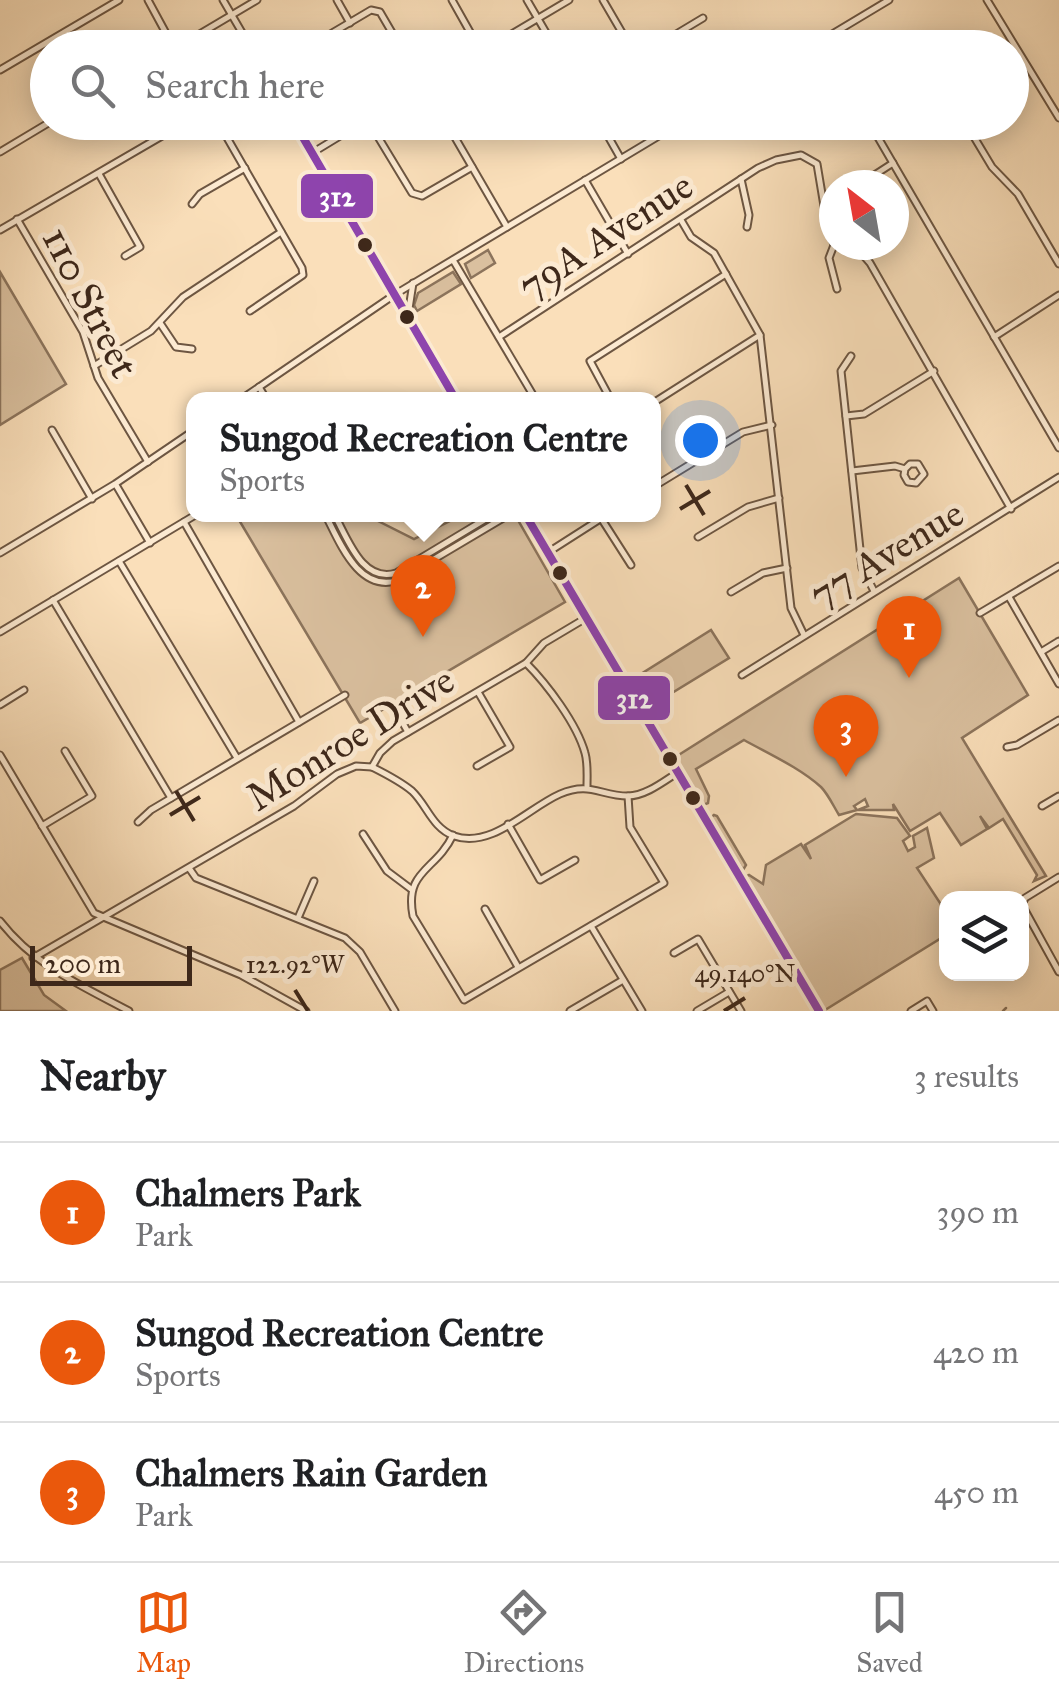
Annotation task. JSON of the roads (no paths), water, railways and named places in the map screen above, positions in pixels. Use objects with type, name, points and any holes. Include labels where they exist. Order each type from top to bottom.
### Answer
[{"type":"street","points":[[69,30],[120,0]]},
{"type":"street","points":[[148,0],[165,30]]},
{"type":"street","points":[[223,0],[241,30]]},
{"type":"street","points":[[206,30],[256,0]]},
{"type":"street","points":[[336,0],[350,23]]},
{"type":"street","points":[[452,0],[469,30]]},
{"type":"street","points":[[527,0],[545,30]]},
{"type":"street","points":[[518,30],[569,0]]},
{"type":"street","points":[[603,0],[620,30]]},
{"type":"street","points":[[844,30],[889,0]]},
{"type":"street","points":[[987,0],[1005,30]]},
{"type":"street","points":[[338,30],[371,10],[380,12],[390,30]]},
{"type":"street","points":[[683,30],[703,18]]},
{"type":"street","points":[[0,70],[30,52]]},
{"type":"street","points":[[1029,69],[1059,118]]},
{"type":"street","points":[[0,152],[30,134]]},
{"type":"street","points":[[0,230],[155,140]]},
{"type":"street","points":[[228,140],[304,275],[250,311]]},
{"type":"street","points":[[304,140],[451,392]]},
{"type":"street","points":[[312,153],[335,140]]},
{"type":"street","points":[[378,140],[412,193],[422,196],[472,167]]},
{"type":"street","points":[[456,140],[507,226]]},
{"type":"street","points":[[610,140],[621,159]]},
{"type":"street","points":[[251,392],[394,294],[651,140]]},
{"type":"street","points":[[880,140],[1059,448]]},
{"type":"street","points":[[976,140],[992,167],[1018,194],[1059,264]]},
{"type":"street","name":"79A Avenue","points":[[499,337],[741,178],[776,160],[801,156],[812,158],[819,170]]},
{"type":"street","points":[[882,170],[893,163]]},
{"type":"street","points":[[192,204],[200,194],[244,168]]},
{"type":"street","points":[[98,173],[140,247],[125,256]]},
{"type":"street","name":"79A Avenue","points":[[741,178],[748,227]]},
{"type":"street","points":[[585,180],[628,254]]},
{"type":"street","name":"110 Street","points":[[17,219],[83,332],[94,366],[148,462]]},
{"type":"street","points":[[680,219],[691,237],[714,253],[760,334],[792,608],[804,635]]},
{"type":"street","points":[[94,366],[160,323],[183,296],[281,232]]},
{"type":"street","points":[[453,260],[531,392]]},
{"type":"street","points":[[830,260],[837,289]]},
{"type":"street","points":[[868,260],[1011,509]]},
{"type":"street","points":[[607,392],[590,360],[726,274]]},
{"type":"street","points":[[408,318],[413,283]]},
{"type":"street","points":[[994,336],[1059,295]]},
{"type":"street","points":[[160,323],[176,347],[192,349]]},
{"type":"street","points":[[661,398],[760,334]]},
{"type":"street","points":[[851,356],[841,372],[862,568],[874,590]]},
{"type":"street","points":[[846,416],[864,414],[934,371]]},
{"type":"street","points":[[259,386],[262,392]]},
{"type":"street","points":[[661,482],[743,432],[772,425]]},
{"type":"street","points":[[52,430],[92,498]]},
{"type":"street","points":[[0,553],[116,484],[186,436]]},
{"type":"street","points":[[852,471],[895,466],[905,469]]},
{"type":"street","name":"77 Avenue","points":[[742,675],[1059,477]]},
{"type":"street","points":[[116,484],[150,543]]},
{"type":"street","points":[[698,537],[748,506],[780,498]]},
{"type":"street","points":[[0,632],[184,522],[299,722]]},
{"type":"street","points":[[330,522],[358,570],[368,580],[382,583],[403,577],[496,522]]},
{"type":"street","points":[[339,522],[364,565],[374,574],[385,576],[481,522]]},
{"type":"street","points":[[529,522],[819,1011]]},
{"type":"street","points":[[547,553],[595,522]]},
{"type":"street","points":[[607,522],[631,565]]},
{"type":"street","points":[[119,561],[237,758]]},
{"type":"street","points":[[980,612],[1059,566]]},
{"type":"street","points":[[731,592],[763,573],[787,568]]},
{"type":"street","points":[[1009,598],[1059,684]]},
{"type":"street","points":[[53,600],[170,798]]},
{"type":"street","name":"Monroe Drive","points":[[33,958],[294,806],[337,774],[356,766],[372,767],[384,748],[526,664],[544,643],[586,618]]},
{"type":"street","points":[[1041,652],[1059,641]]},
{"type":"street","points":[[526,664],[547,684],[580,742],[586,754],[588,787]]},
{"type":"street","points":[[0,704],[24,690]]},
{"type":"street","points":[[476,766],[510,747],[478,691]]},
{"type":"street","points":[[138,822],[170,798],[345,695]]},
{"type":"street","points":[[393,706],[408,732]]},
{"type":"street","points":[[1007,747],[1059,720]]},
{"type":"street","points":[[42,826],[92,796],[65,751]]},
{"type":"street","points":[[0,755],[94,913],[241,975],[306,1011]]},
{"type":"street","points":[[372,767],[415,794],[430,818],[452,835],[480,837],[556,796],[588,787],[628,796],[646,792],[677,773]]},
{"type":"street","points":[[452,835],[444,852],[422,870],[411,888],[413,916],[464,1000],[664,882],[630,828],[628,796]]},
{"type":"street","points":[[1042,806],[1059,796]]},
{"type":"street","points":[[508,824],[540,880],[575,860]]},
{"type":"street","points":[[363,834],[387,870],[411,888]]},
{"type":"street","points":[[189,868],[196,878],[345,938],[360,952],[395,1011]]},
{"type":"street","points":[[1059,877],[1025,898],[1024,912],[1059,972]]},
{"type":"street","points":[[298,918],[314,881]]},
{"type":"street","points":[[484,909],[518,968]]},
{"type":"street","points":[[1,922],[33,958],[128,1011]]},
{"type":"street","points":[[590,926],[642,1011]]},
{"type":"street","points":[[674,953],[698,939],[742,1011]]},
{"type":"street","points":[[570,1011],[623,980]]},
{"type":"street","points":[[697,1011],[730,992]]},
{"type":"street","points":[[910,1011],[927,1001],[932,1011]]},
{"type":"waterway","points":[[1003,1011],[1006,1008]]},
{"type":"place","name":"Sungod Recreation Centre","points":[[423,637]]},
{"type":"place","name":"Chalmers Park","points":[[909,678]]},
{"type":"place","name":"Chalmers Rain Garden","points":[[846,777]]}]
